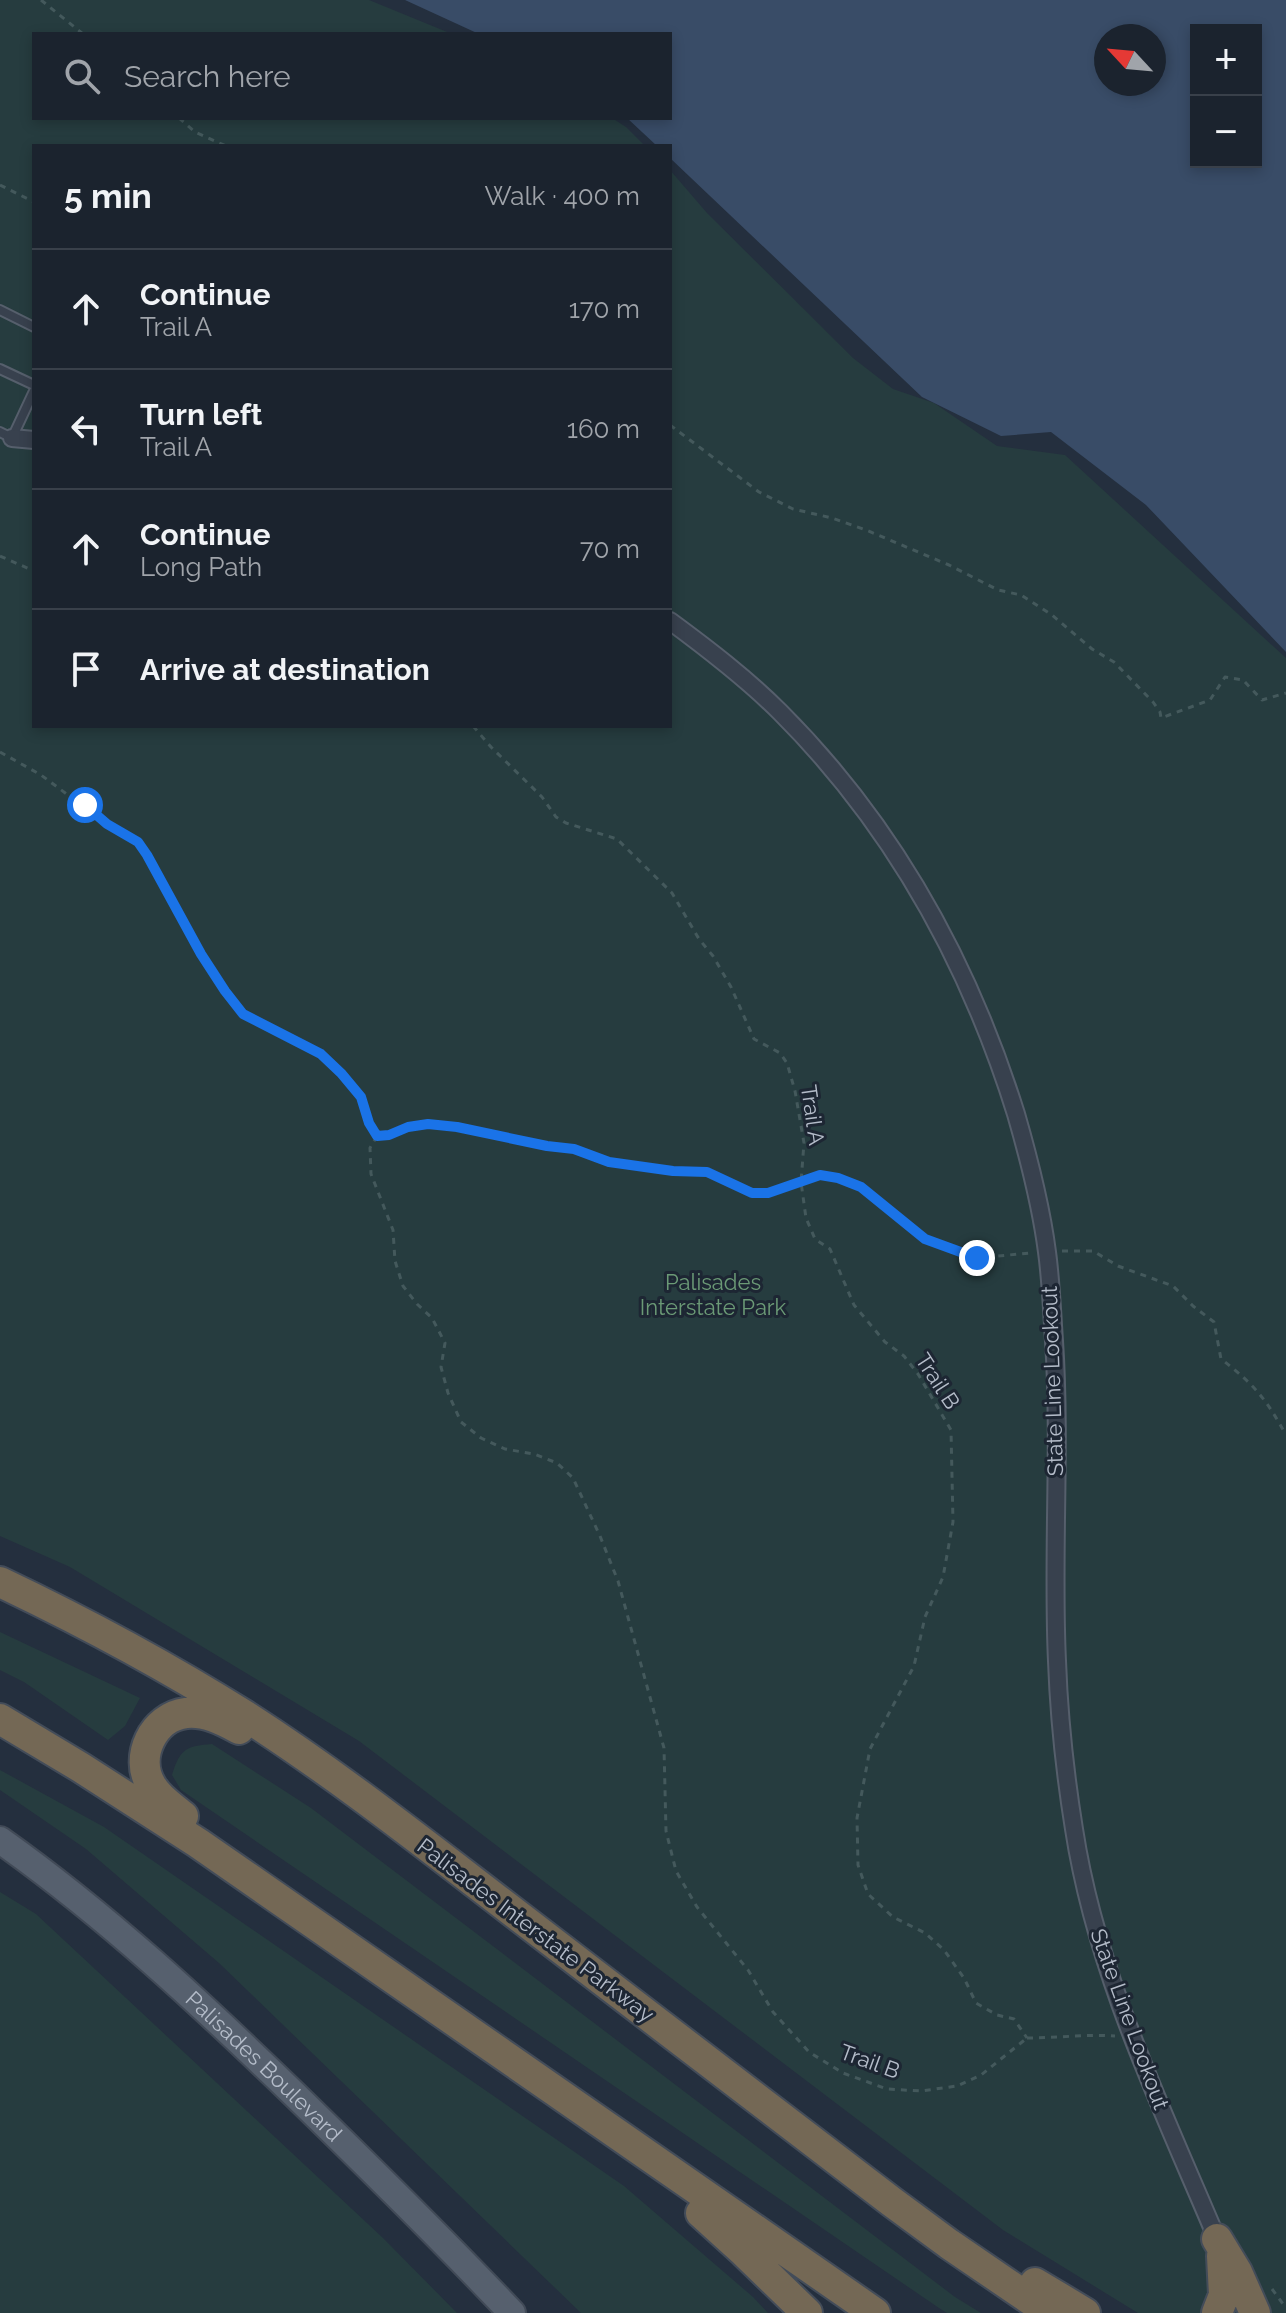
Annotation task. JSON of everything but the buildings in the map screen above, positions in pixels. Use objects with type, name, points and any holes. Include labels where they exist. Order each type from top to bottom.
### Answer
[{"type":"highway","name":"Palisades Interstate Parkway","points":[[0,1582],[90,1627],[214,1697],[273,1735],[360,1796],[836,2160],[949,2244],[1050,2313]]},
{"type":"highway","points":[[315,1924],[155,1791],[144,1767],[147,1744],[158,1728],[173,1716],[208,1715],[231,1724],[360,1796]]},
{"type":"highway","points":[[0,1719],[150,1811],[875,2313]]},
{"type":"highway","points":[[489,2045],[694,2208],[807,2313]]},
{"type":"highway","points":[[836,2160],[1085,2313]]},
{"type":"highway","points":[[1217,2239],[1225,2285],[1217,2313]]},
{"type":"highway","points":[[1217,2239],[1237,2272],[1255,2313]]},
{"type":"main road","name":"Palisades Boulevard","points":[[0,1840],[92,1909],[180,1985],[375,2173],[512,2313]]},
{"type":"street","points":[[6,435],[32,440]]},
{"type":"street","name":"State Line Lookout","points":[[672,622],[718,657],[779,710],[832,769],[885,838],[928,905],[964,977],[1001,1066],[1029,1158],[1047,1251],[1054,1346],[1057,1660],[1063,1745],[1074,1831],[1100,1942],[1132,2037],[1217,2239]]},
{"type":"lane","points":[[0,310],[32,326]]},
{"type":"lane","points":[[0,369],[32,387]]},
{"type":"lane","points":[[6,435],[32,391]]},
{"type":"path","points":[[41,0],[81,32]]},
{"type":"path","points":[[181,120],[195,132],[222,144]]},
{"type":"path","points":[[0,185],[32,201]]},
{"type":"path","points":[[672,427],[739,478],[780,503],[866,530],[949,565],[998,590],[1021,595],[1114,662],[1153,702],[1161,718],[1210,700],[1225,677],[1243,680],[1262,700],[1286,693]]},
{"type":"path","points":[[0,556],[32,570]]},
{"type":"path","name":"Trail A","points":[[475,728],[542,797],[556,817],[578,828],[617,839],[672,893],[731,987],[754,1039],[780,1053],[787,1063],[804,1143],[801,1182]]},
{"type":"path","points":[[0,752],[41,775],[107,824],[138,842],[201,954],[243,1014],[321,1054],[361,1097],[369,1123],[377,1136],[428,1124],[457,1127],[574,1149],[609,1162],[673,1171],[707,1172],[752,1193],[768,1193],[820,1175],[861,1187],[925,1239],[977,1258],[1047,1251],[1093,1251],[1118,1266],[1173,1286],[1214,1322],[1221,1359],[1246,1378],[1267,1401],[1286,1435]]},
{"type":"path","name":"Trail B","points":[[377,1136],[370,1148],[371,1174],[393,1230],[395,1261],[403,1286],[432,1318],[445,1343],[441,1367],[461,1422],[481,1438],[505,1449],[534,1454],[557,1463],[573,1478],[600,1536],[618,1581],[664,1748],[666,1831],[676,1871],[697,1907],[748,1970],[773,2012],[809,2052],[843,2073],[887,2089],[921,2091],[957,2086],[981,2075],[1027,2038],[1014,2019],[997,2015],[976,2003],[964,1978],[944,1950],[925,1933],[893,1917],[868,1894],[858,1865],[857,1818],[870,1749],[914,1666],[925,1617],[943,1577],[953,1522],[951,1430],[918,1374],[904,1356],[885,1342],[854,1305],[830,1249],[815,1239],[806,1218],[801,1182]]},
{"type":"path","points":[[1027,2038],[1068,2038],[1093,2034],[1132,2037]]},
{"type":"green space","name":"Palisades Interstate Park","points":[[0,0],[369,0],[447,32],[32,32],[32,120],[615,120],[643,144],[32,144],[32,728],[672,728],[672,172],[707,213],[853,358],[893,389],[934,403],[997,446],[1065,455],[1286,658],[1286,2313],[1138,2313],[1003,2230],[359,1741],[70,1567],[0,1536]]},
{"type":"green space","points":[[0,1632],[140,1698],[125,1726],[108,1740],[24,1682],[0,1670]]},
{"type":"green space","points":[[212,1744],[311,1808],[955,2297],[981,2313],[947,2313],[939,2308],[181,1790],[172,1775],[181,1754],[196,1746]]},
{"type":"green space","points":[[0,1770],[104,1827],[624,2186],[768,2313],[581,2313],[219,1963],[86,1849],[0,1790]]},
{"type":"green space","points":[[0,1892],[36,1914],[383,2238],[457,2313],[0,2313]]},
{"type":"water","points":[[405,0],[1286,0],[1286,652],[1146,505],[1051,432],[1001,436],[922,397],[672,160],[672,144],[655,144],[629,120],[672,120],[672,32],[475,32]]},
{"type":"route","points":[[85,805],[107,824],[138,842],[201,954],[243,1014],[321,1054],[361,1097],[369,1123],[377,1136],[428,1124],[457,1127],[518,1141],[574,1149],[609,1162],[642,1168],[707,1172],[752,1193],[768,1193],[820,1175],[838,1178],[861,1187],[925,1239],[977,1258]]}]
